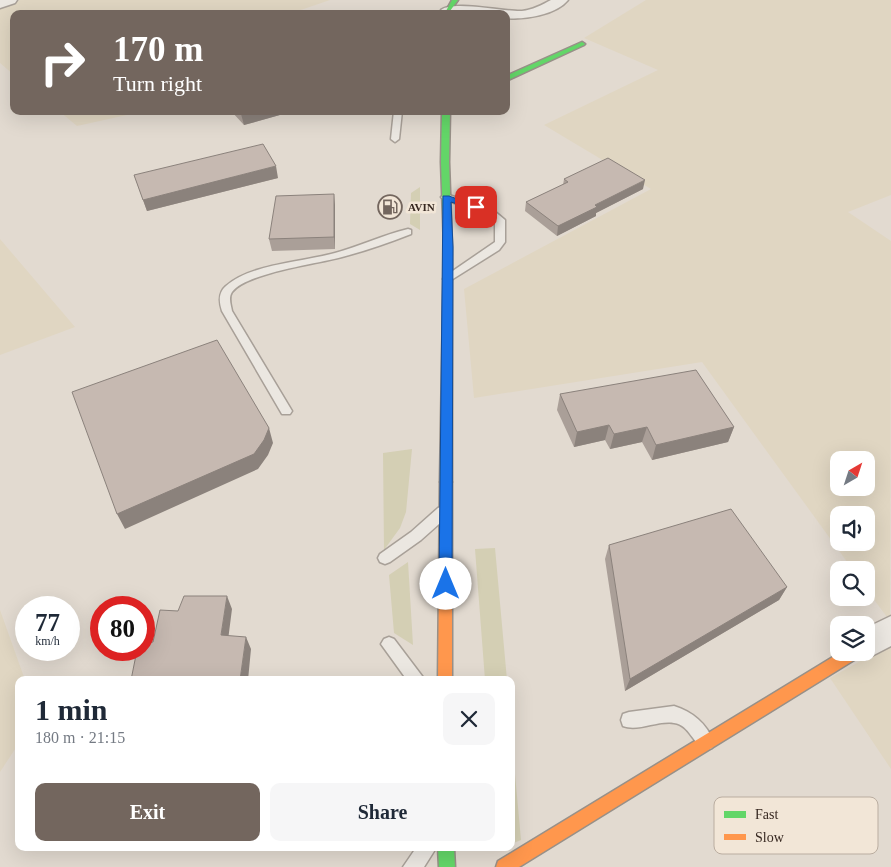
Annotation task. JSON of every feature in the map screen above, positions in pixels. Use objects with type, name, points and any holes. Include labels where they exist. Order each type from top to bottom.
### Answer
[{"type":"main road","points":[[510,77],[582,44]]},
{"type":"main road","points":[[445,676],[448,279],[446,115]]},
{"type":"main road","points":[[504,867],[839,661]]},
{"type":"main road","points":[[446,851],[446,867]]},
{"type":"street","points":[[0,4],[10,0]]},
{"type":"street","points":[[510,15],[520,16],[536,14],[561,0]]},
{"type":"street","points":[[451,4],[484,10]]},
{"type":"street","points":[[875,640],[891,630]]},
{"type":"lane","points":[[395,139],[398,115]]},
{"type":"lane","points":[[446,198],[490,212],[500,220],[500,242],[495,248],[448,279]]},
{"type":"lane","points":[[286,411],[227,311],[224,300],[226,293],[230,288],[251,276],[334,256],[408,232]]},
{"type":"lane","points":[[385,558],[416,536],[446,508]]},
{"type":"lane","points":[[389,644],[414,676]]},
{"type":"lane","points":[[629,720],[669,714],[684,716],[699,728],[706,742]]},
{"type":"lane","points":[[412,867],[425,851]]},
{"type":"shaded area","points":[[20,0],[330,0],[301,10],[10,10],[10,72],[0,63],[0,7]]},
{"type":"shaded area","points":[[646,0],[891,0],[891,195],[848,212],[891,241],[890,621],[875,601],[875,561],[846,561],[839,551],[875,551],[875,506],[830,506],[830,538],[702,362],[474,398],[464,289],[651,189],[544,125],[658,70],[584,38]]},
{"type":"shaded area","points":[[64,115],[127,115],[77,126]]},
{"type":"shaded area","points":[[420,187],[420,230],[410,224],[411,193]]},
{"type":"shaded area","points":[[0,239],[75,327],[0,355]]},
{"type":"shaded area","points":[[412,449],[406,512],[400,528],[384,550],[383,453]]},
{"type":"shaded area","points":[[495,548],[507,676],[485,676],[475,549]]},
{"type":"shaded area","points":[[408,562],[413,645],[394,633],[389,575]]},
{"type":"shaded area","points":[[0,610],[15,652],[15,661],[18,661],[24,676],[15,676],[15,749],[0,772]]},
{"type":"shaded area","points":[[891,644],[891,769],[830,678],[860,661],[875,661],[875,653]]},
{"type":"shaded area","points":[[515,774],[521,840],[515,842]]},
{"type":"building","points":[[263,144],[276,166],[143,200],[134,175]]},
{"type":"building","points":[[608,158],[645,180],[558,226],[526,202],[568,182],[564,179]]},
{"type":"building","points":[[334,194],[334,237],[269,239],[276,196]]},
{"type":"building","points":[[217,340],[269,428],[264,440],[254,454],[117,514],[72,392]]},
{"type":"building","points":[[696,370],[734,427],[656,445],[647,427],[614,434],[609,425],[577,432],[560,394]]},
{"type":"building","points":[[731,509],[787,587],[630,679],[609,545]]},
{"type":"building","points":[[184,596],[227,596],[221,635],[246,637],[241,676],[132,676],[135,661],[155,661],[155,633],[160,610],[178,611]]},
{"type":"traffic: fast","points":[[448,10],[455,0]]},
{"type":"traffic: fast","points":[[510,77],[582,44]]},
{"type":"traffic: fast","points":[[446,115],[445,162],[448,247],[446,482]]},
{"type":"traffic: fast","points":[[446,851],[447,867]]},
{"type":"traffic: slow","points":[[445,676],[446,482]]},
{"type":"traffic: slow","points":[[504,867],[839,661]]},
{"type":"place","name":"AVIN","points":[[390,207]]},
{"type":"route","points":[[446,584],[448,247],[446,198],[476,207]]}]
